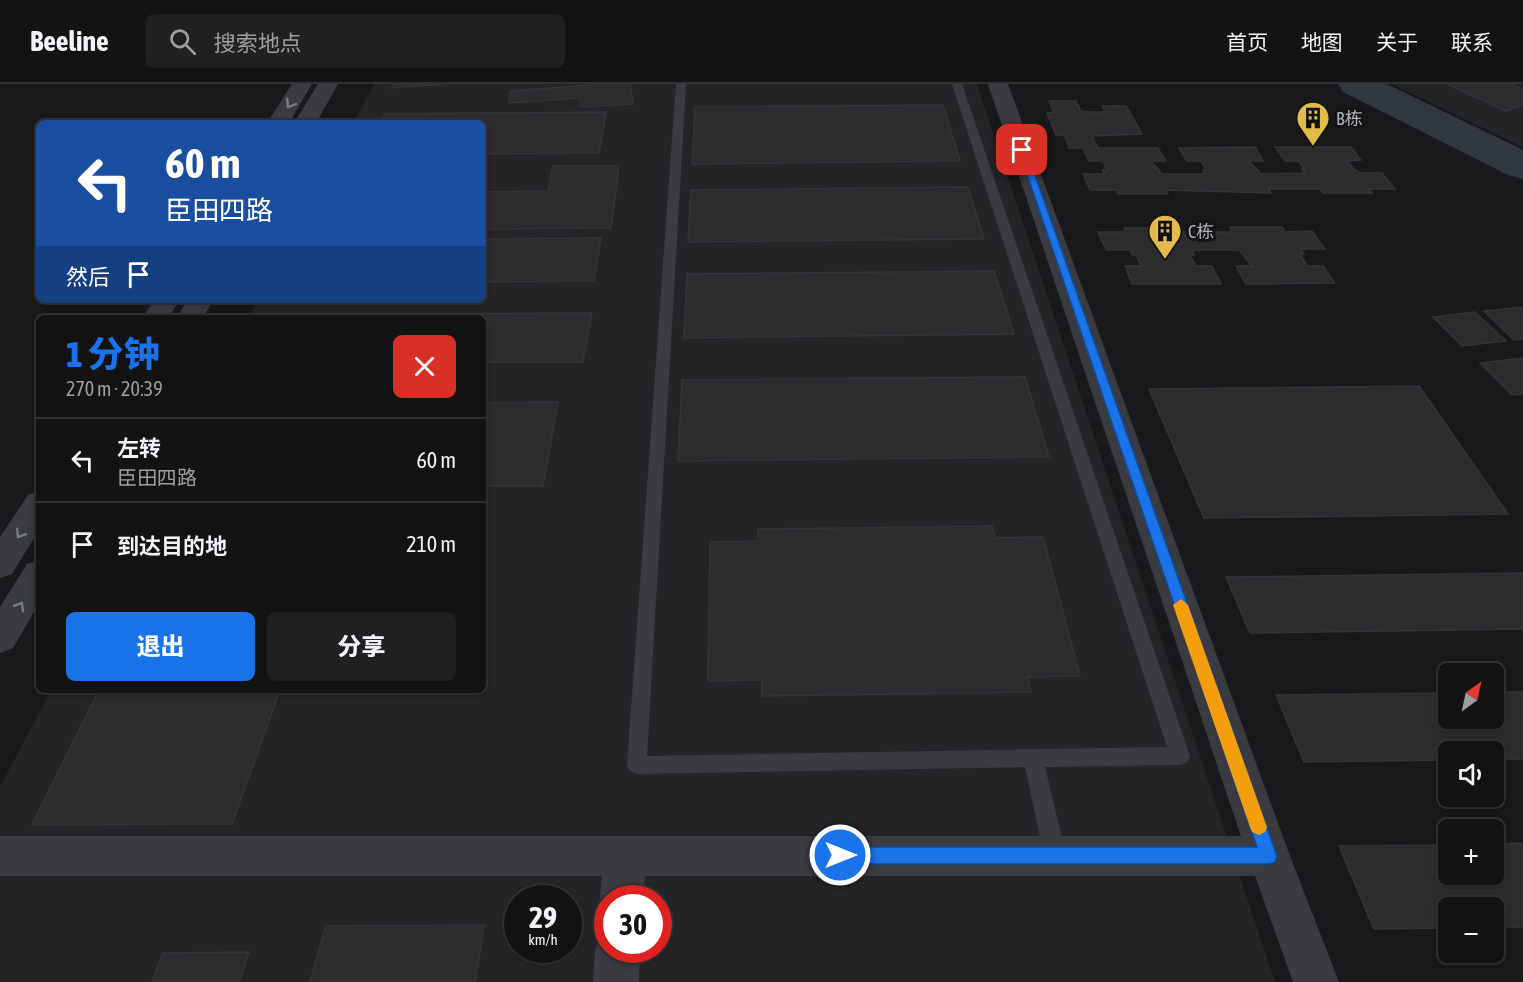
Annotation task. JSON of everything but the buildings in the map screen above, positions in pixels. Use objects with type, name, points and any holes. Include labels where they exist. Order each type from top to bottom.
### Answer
[{"type":"street","points":[[280,120],[302,84]]},
{"type":"street","points":[[307,120],[328,84]]},
{"type":"street","points":[[998,84],[1269,856],[1316,982]]},
{"type":"street","points":[[0,565],[36,508]]},
{"type":"street","points":[[0,639],[36,578]]},
{"type":"street","points":[[623,885],[625,855]]},
{"type":"street","points":[[0,856],[1269,856]]},
{"type":"street","points":[[616,982],[617,963]]},
{"type":"lane","points":[[681,84],[637,765],[1180,756],[957,84]]},
{"type":"lane","points":[[1033,759],[1055,855]]},
{"type":"shaded area","points":[[374,84],[977,84],[1275,982],[0,982],[0,787],[49,693],[486,693],[486,315],[251,315],[257,303],[486,303],[486,120],[355,120]]},
{"type":"shaded area","points":[[1392,84],[1523,84],[1523,147],[1475,124]]},
{"type":"waterway","points":[[1357,84],[1523,166]]},
{"type":"slow traffic","points":[[1181,605],[1259,827]]},
{"type":"place","name":"B栋","points":[[1313,147]]},
{"type":"place","name":"C栋","points":[[1165,260]]},
{"type":"route","points":[[840,855],[1269,856],[1022,150]]}]
